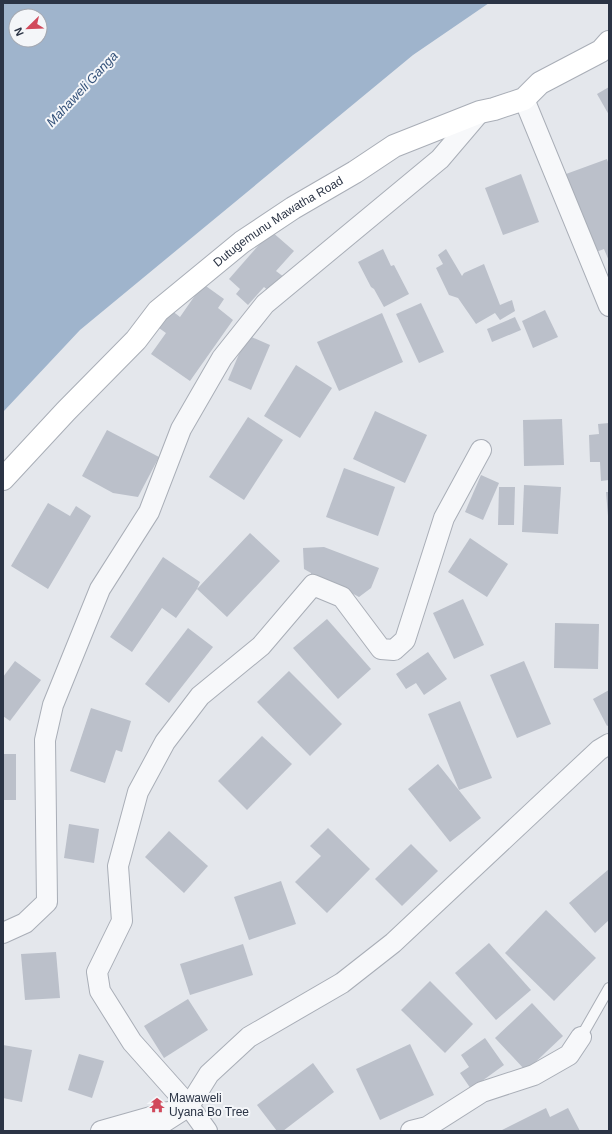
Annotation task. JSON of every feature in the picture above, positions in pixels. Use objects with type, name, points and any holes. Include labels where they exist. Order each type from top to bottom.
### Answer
[{"type":"street","name":"Dutugemunu Mawatha Road","points":[[3,479],[66,411],[136,340],[158,312],[242,242],[292,208],[355,172],[394,146],[480,112],[494,109],[524,98],[540,83],[601,50],[609,42]]},
{"type":"street","points":[[524,98],[609,306]]},
{"type":"street","points":[[3,933],[25,922],[47,902],[46,740],[53,705],[100,589],[149,512],[184,422],[222,358],[266,304],[440,159],[480,112]]},
{"type":"street","points":[[207,1131],[189,1106],[132,1042],[100,991],[97,972],[122,921],[118,866],[138,792],[165,742],[200,696],[261,646],[313,585],[342,597],[382,649],[394,650],[404,640],[444,518],[481,450]]},
{"type":"street","points":[[150,1131],[189,1106],[209,1074],[249,1037],[342,983],[393,943],[599,750],[609,744]]},
{"type":"street","points":[[411,1131],[427,1128],[482,1092],[534,1075],[569,1055],[581,1037]]},
{"type":"street","points":[[101,1131],[189,1106]]},
{"type":"lane","points":[[581,1037],[609,988]]},
{"type":"water","name":"Mahaweli Ganga","points":[[3,3],[489,3],[413,55],[80,330],[3,412]]},
{"type":"building","points":[[609,87],[609,115],[597,94]]},
{"type":"building","points":[[607,159],[609,165],[609,261],[604,249],[596,252],[566,174]]},
{"type":"building","points":[[521,174],[539,222],[503,235],[485,188]]},
{"type":"building","points":[[271,231],[294,251],[276,271],[284,277],[270,292],[264,287],[248,305],[236,294],[240,289],[229,279]]},
{"type":"building","points":[[383,249],[391,266],[394,265],[409,294],[384,307],[374,289],[371,287],[358,262]]},
{"type":"building","points":[[446,249],[462,276],[464,273],[484,264],[500,305],[512,300],[515,311],[500,320],[495,313],[476,324],[458,298],[449,295],[436,268],[443,264],[438,255]]},
{"type":"building","points":[[203,284],[224,299],[218,308],[233,320],[190,381],[151,354],[166,333],[159,328],[171,310],[180,317]]},
{"type":"building","points":[[421,303],[444,352],[419,363],[396,314]]},
{"type":"building","points":[[545,310],[558,337],[533,348],[522,321]]},
{"type":"building","points":[[382,313],[403,362],[339,391],[317,342]]},
{"type":"building","points":[[515,317],[521,330],[492,342],[487,329]]},
{"type":"building","points":[[247,335],[270,345],[251,390],[228,380]]},
{"type":"building","points":[[296,365],[332,388],[300,438],[264,416]]},
{"type":"building","points":[[375,411],[427,435],[405,483],[353,459]]},
{"type":"building","points":[[248,417],[283,440],[244,500],[209,477]]},
{"type":"building","points":[[562,419],[564,465],[524,466],[523,420]]},
{"type":"building","points":[[609,423],[609,480],[601,481],[600,462],[590,462],[589,435],[599,434],[598,424]]},
{"type":"building","points":[[107,430],[159,457],[138,497],[113,493],[82,476]]},
{"type":"building","points":[[344,468],[395,487],[378,536],[326,517]]},
{"type":"building","points":[[481,475],[499,483],[483,520],[465,512]]},
{"type":"building","points":[[524,485],[561,487],[558,534],[522,532]]},
{"type":"building","points":[[499,487],[515,487],[514,525],[498,525]]},
{"type":"building","points":[[606,492],[609,492],[609,516],[608,516]]},
{"type":"building","points":[[48,503],[70,516],[76,506],[91,516],[48,589],[11,566]]},
{"type":"building","points":[[250,533],[280,561],[227,617],[197,589]]},
{"type":"building","points":[[470,538],[508,564],[487,597],[448,572]]},
{"type":"building","points":[[324,547],[379,568],[371,588],[359,597],[346,590],[311,579],[311,573],[304,569],[303,548]]},
{"type":"building","points":[[163,557],[200,582],[197,589],[176,618],[162,608],[132,652],[110,637]]},
{"type":"building","points":[[463,599],[484,645],[454,659],[433,613]]},
{"type":"building","points":[[327,619],[371,669],[338,699],[293,648]]},
{"type":"building","points":[[555,623],[599,624],[598,669],[554,668]]},
{"type":"building","points":[[188,628],[213,647],[169,703],[145,684]]},
{"type":"building","points":[[428,652],[447,679],[424,695],[416,683],[406,689],[396,674]]},
{"type":"building","points":[[15,661],[41,680],[10,721],[3,716],[3,677]]},
{"type":"building","points":[[524,661],[551,724],[517,738],[490,675]]},
{"type":"building","points":[[289,671],[342,724],[310,756],[257,702]]},
{"type":"building","points":[[609,690],[609,725],[607,726],[593,699]]},
{"type":"building","points":[[460,701],[492,778],[459,790],[428,714]]},
{"type":"building","points":[[91,708],[131,721],[122,752],[116,750],[105,783],[70,771]]},
{"type":"building","points":[[262,736],[292,764],[247,810],[218,781]]},
{"type":"building","points":[[3,754],[16,754],[16,800],[3,800]]},
{"type":"building","points":[[438,764],[481,818],[450,842],[408,789]]},
{"type":"building","points":[[69,824],[99,829],[94,863],[64,858]]},
{"type":"building","points":[[328,828],[370,869],[327,913],[295,882],[321,856],[310,846]]},
{"type":"building","points":[[169,831],[208,866],[184,893],[145,857]]},
{"type":"building","points":[[411,844],[438,871],[402,906],[375,879]]},
{"type":"building","points":[[609,869],[609,920],[595,933],[569,903]]},
{"type":"building","points":[[281,881],[296,924],[249,940],[234,897]]},
{"type":"building","points":[[546,910],[596,958],[554,1001],[505,953]]},
{"type":"building","points":[[489,943],[531,990],[496,1020],[455,973]]},
{"type":"building","points":[[243,944],[253,975],[190,995],[180,964]]},
{"type":"building","points":[[56,952],[60,998],[25,1000],[21,954]]},
{"type":"building","points":[[430,981],[473,1024],[445,1053],[401,1010]]},
{"type":"building","points":[[188,999],[208,1030],[164,1058],[144,1026]]},
{"type":"building","points":[[532,1003],[563,1036],[526,1071],[495,1038]]},
{"type":"building","points":[[485,1038],[504,1065],[471,1089],[460,1073],[469,1067],[461,1055]]},
{"type":"building","points":[[410,1044],[434,1095],[380,1120],[356,1069]]},
{"type":"building","points":[[3,1045],[32,1050],[22,1102],[3,1098]]},
{"type":"building","points":[[79,1054],[104,1061],[92,1098],[68,1090]]},
{"type":"building","points":[[313,1063],[334,1092],[283,1131],[277,1131],[257,1105]]},
{"type":"building","points":[[546,1108],[550,1117],[568,1108],[580,1131],[500,1131]]},
{"type":"place","name":"Mawaweli Uyana Bo Tree","points":[[157,1105]]}]
